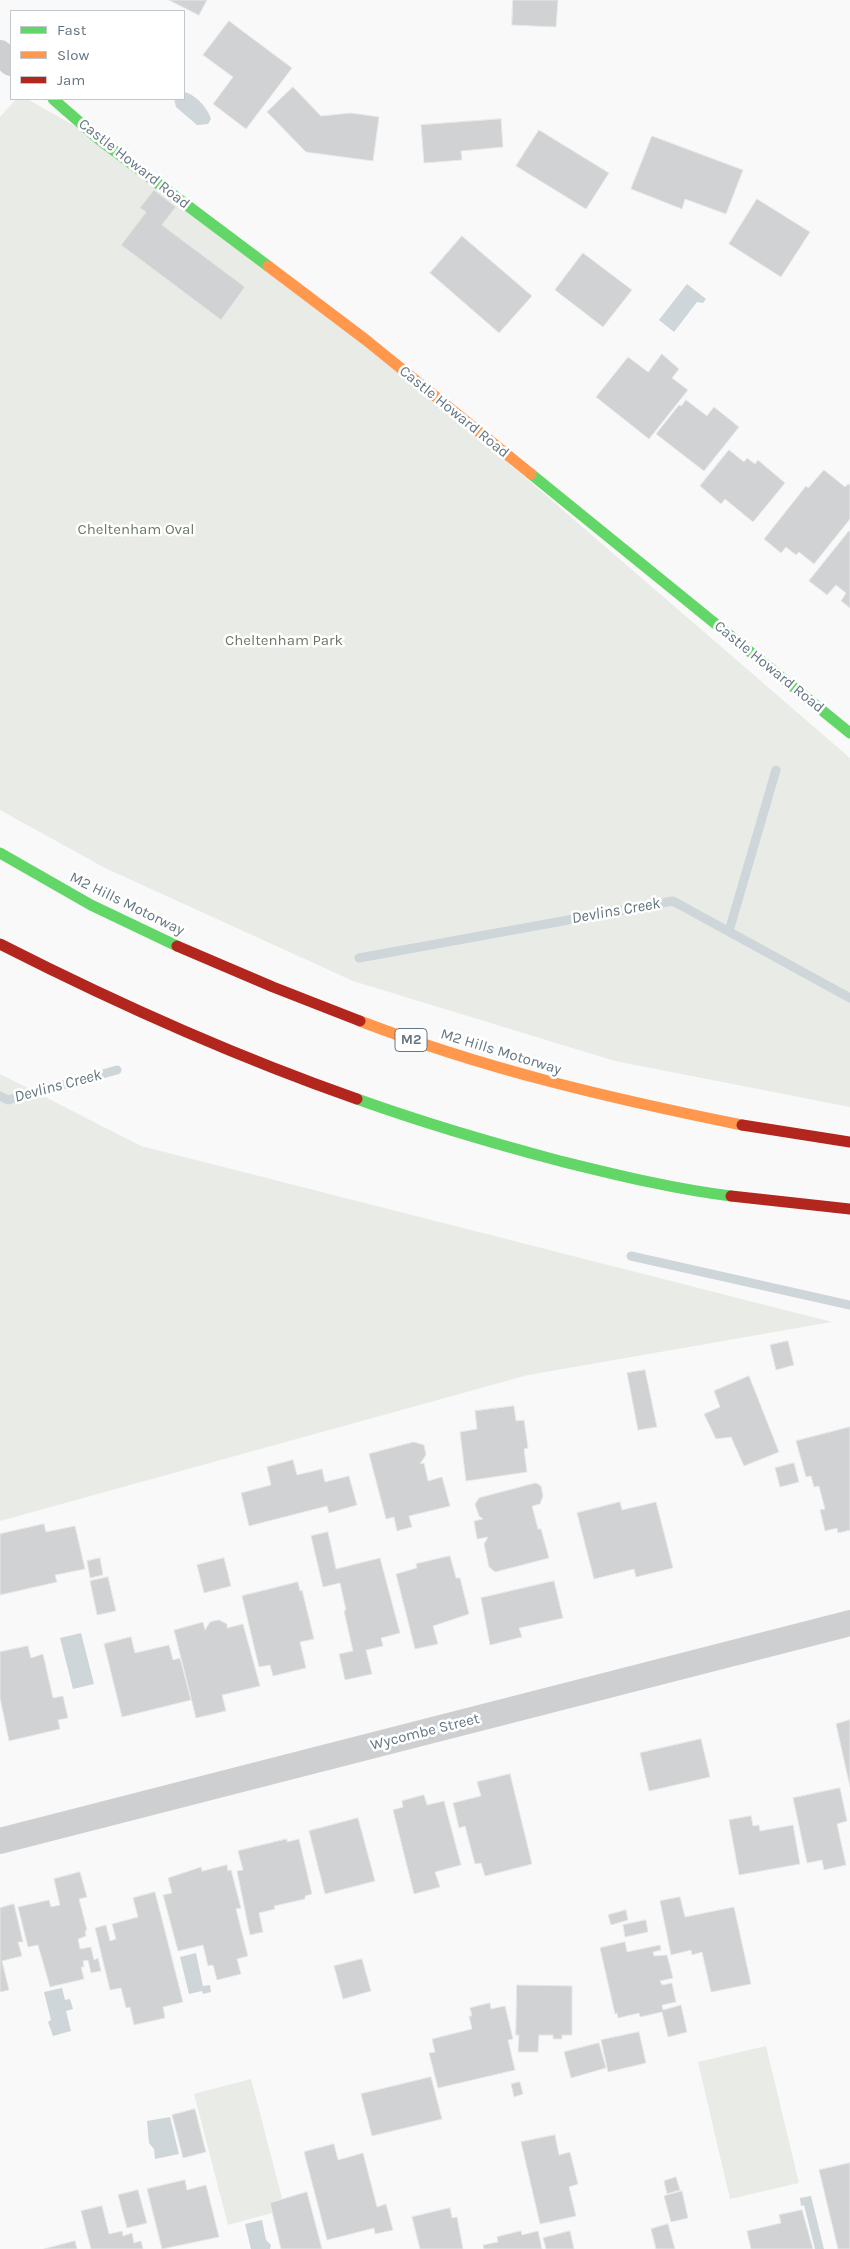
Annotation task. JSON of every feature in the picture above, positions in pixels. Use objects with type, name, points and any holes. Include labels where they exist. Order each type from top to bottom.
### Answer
[{"type":"main road","name":"Castle Howard Road","points":[[54,100],[106,145],[366,340],[850,733]]},
{"type":"main road","name":"M2 Hills Motorway","points":[[0,853],[89,904],[199,956],[376,1028],[483,1064],[580,1090],[699,1118],[850,1142]]},
{"type":"main road","points":[[0,944],[115,1002],[209,1044],[400,1115],[503,1146],[610,1174],[702,1192],[850,1209]]},
{"type":"street","points":[[0,53],[10,62]]},
{"type":"street","name":"Wycombe Street","points":[[0,1841],[850,1623]]},
{"type":"green space","name":"Cheltenham Park","points":[[15,100],[29,100],[100,140],[366,340],[850,758],[850,1107],[615,1061],[353,981],[105,868],[0,810],[0,117]]},
{"type":"green space","points":[[0,1074],[141,1146],[832,1322],[528,1375],[0,1521]]},
{"type":"green space","points":[[766,2046],[799,2183],[730,2199],[698,2062]]},
{"type":"green space","points":[[251,2079],[282,2198],[270,2203],[272,2213],[228,2225],[194,2094]]},
{"type":"shaded area","points":[[185,92],[188,93],[204,106],[211,119],[208,124],[197,125],[176,107],[174,100],[185,100]]},
{"type":"shaded area","points":[[687,284],[706,299],[703,303],[697,302],[674,332],[659,320]]},
{"type":"shaded area","points":[[81,1633],[94,1684],[73,1689],[60,1638]]},
{"type":"shaded area","points":[[196,1953],[203,1986],[210,1985],[211,1992],[203,1994],[202,1991],[189,1994],[180,1957]]},
{"type":"shaded area","points":[[62,1988],[65,2000],[70,1999],[73,2009],[66,2011],[71,2031],[53,2036],[48,2022],[51,2020],[44,1992]]},
{"type":"shaded area","points":[[170,2117],[179,2154],[155,2159],[154,2149],[149,2143],[147,2121]]},
{"type":"shaded area","points":[[811,2196],[824,2249],[815,2249],[804,2205],[801,2206],[800,2198]]},
{"type":"shaded area","points":[[262,2220],[266,2240],[271,2245],[270,2249],[251,2249],[245,2224]]},
{"type":"building","points":[[169,0],[207,0],[199,15]]},
{"type":"building","points":[[513,0],[558,0],[556,27],[512,25]]},
{"type":"building","points":[[229,21],[292,68],[246,129],[213,104],[233,77],[203,55]]},
{"type":"building","points":[[293,87],[321,116],[351,113],[379,117],[373,161],[306,152],[267,112]]},
{"type":"building","points":[[501,119],[503,147],[461,151],[462,160],[424,163],[421,125]]},
{"type":"building","points":[[539,130],[609,173],[586,209],[516,166]]},
{"type":"building","points":[[652,136],[743,170],[726,214],[685,199],[682,209],[631,189]]},
{"type":"building","points":[[154,190],[176,207],[162,225],[245,287],[221,320],[121,245],[146,212],[140,208]]},
{"type":"building","points":[[757,199],[810,232],[781,277],[729,244]]},
{"type":"building","points":[[462,236],[532,296],[499,333],[430,273]]},
{"type":"building","points":[[583,253],[632,290],[603,327],[555,290]]},
{"type":"building","points":[[662,354],[679,369],[672,378],[688,390],[649,439],[596,397],[628,357],[648,372]]},
{"type":"building","points":[[686,400],[707,416],[714,407],[739,427],[704,471],[656,434],[679,405],[681,406]]},
{"type":"building","points":[[729,450],[744,462],[747,458],[755,464],[758,460],[785,483],[753,522],[725,499],[721,504],[700,486]]},
{"type":"building","points":[[824,470],[845,487],[848,484],[850,485],[850,519],[814,564],[799,552],[796,555],[786,547],[781,553],[764,539],[806,486],[808,488]]},
{"type":"building","points":[[849,531],[850,608],[841,601],[846,593],[836,585],[827,595],[809,581]]},
{"type":"building","points":[[788,1341],[794,1365],[776,1370],[770,1345]]},
{"type":"building","points":[[645,1370],[657,1427],[638,1430],[627,1373]]},
{"type":"building","points":[[749,1376],[779,1452],[744,1466],[731,1437],[716,1439],[704,1414],[720,1407],[714,1391]]},
{"type":"building","points":[[514,1406],[516,1421],[524,1420],[528,1448],[524,1449],[527,1472],[466,1481],[460,1432],[477,1429],[475,1411]]},
{"type":"building","points":[[850,1427],[850,1530],[838,1533],[837,1528],[825,1531],[820,1510],[825,1509],[819,1486],[814,1487],[811,1476],[806,1477],[796,1441]]},
{"type":"building","points":[[414,1442],[424,1445],[426,1455],[420,1464],[424,1463],[428,1481],[442,1477],[450,1506],[409,1516],[412,1527],[397,1531],[394,1517],[386,1519],[369,1454]]},
{"type":"building","points":[[293,1460],[297,1475],[322,1469],[325,1482],[349,1476],[357,1505],[329,1513],[327,1506],[249,1526],[241,1493],[271,1485],[267,1467]]},
{"type":"building","points":[[794,1463],[799,1482],[780,1487],[775,1468]]},
{"type":"building","points":[[536,1483],[541,1486],[543,1496],[540,1504],[532,1506],[549,1558],[495,1572],[489,1567],[484,1544],[488,1537],[477,1539],[474,1521],[483,1519],[479,1516],[475,1504],[479,1498]]},
{"type":"building","points":[[620,1502],[622,1510],[656,1502],[673,1568],[636,1577],[634,1569],[594,1579],[577,1513]]},
{"type":"building","points":[[44,1524],[46,1532],[75,1526],[85,1569],[55,1575],[57,1582],[0,1595],[0,1534]]},
{"type":"building","points":[[328,1532],[336,1569],[380,1558],[400,1633],[381,1638],[383,1646],[366,1650],[372,1674],[345,1680],[339,1654],[353,1651],[340,1583],[323,1587],[311,1536]]},
{"type":"building","points":[[450,1556],[456,1578],[460,1578],[469,1614],[433,1626],[438,1644],[415,1649],[396,1574],[417,1568],[416,1564]]},
{"type":"building","points":[[100,1558],[103,1575],[90,1578],[87,1561]]},
{"type":"building","points":[[224,1558],[231,1586],[204,1593],[197,1565]]},
{"type":"building","points":[[108,1577],[116,1611],[97,1615],[90,1581]]},
{"type":"building","points":[[554,1581],[563,1618],[519,1628],[522,1637],[490,1645],[481,1598]]},
{"type":"building","points":[[298,1582],[300,1591],[302,1590],[314,1639],[300,1642],[306,1668],[273,1676],[270,1665],[259,1667],[242,1596]]},
{"type":"building","points":[[219,1620],[227,1624],[227,1628],[243,1624],[260,1686],[222,1695],[226,1711],[196,1718],[174,1630],[203,1622],[205,1630],[210,1622]]},
{"type":"building","points":[[131,1637],[135,1653],[169,1645],[173,1660],[180,1658],[191,1700],[122,1717],[104,1644]]},
{"type":"building","points":[[28,1646],[31,1658],[43,1654],[53,1698],[63,1696],[68,1718],[58,1720],[60,1729],[9,1741],[0,1698],[0,1652]]},
{"type":"building","points":[[850,1720],[850,1787],[836,1724]]},
{"type":"building","points":[[701,1739],[710,1777],[649,1791],[640,1753]]},
{"type":"building","points":[[510,1774],[532,1864],[485,1876],[481,1863],[475,1864],[465,1826],[459,1828],[453,1803],[481,1796],[477,1782]]},
{"type":"building","points":[[840,1788],[847,1821],[837,1824],[846,1865],[824,1870],[822,1860],[807,1863],[793,1798]]},
{"type":"building","points":[[424,1795],[427,1805],[444,1801],[461,1865],[435,1872],[440,1887],[414,1894],[393,1810],[403,1807],[402,1801]]},
{"type":"building","points":[[751,1816],[753,1826],[759,1825],[760,1831],[793,1825],[800,1864],[739,1875],[729,1820]]},
{"type":"building","points":[[358,1818],[375,1881],[325,1894],[309,1831]]},
{"type":"building","points":[[287,1839],[287,1842],[299,1839],[312,1894],[305,1896],[305,1899],[274,1906],[275,1909],[259,1913],[263,1932],[250,1935],[237,1871],[243,1870],[238,1851]]},
{"type":"building","points":[[227,1865],[228,1871],[231,1870],[241,1908],[236,1909],[248,1956],[237,1959],[241,1974],[217,1980],[213,1965],[208,1966],[203,1945],[178,1951],[163,1895],[172,1893],[168,1878],[201,1867],[202,1871]]},
{"type":"building","points":[[80,1872],[87,1897],[79,1899],[87,1930],[85,1931],[86,1936],[78,1939],[80,1949],[91,1947],[94,1960],[98,1958],[101,1971],[91,1973],[88,1960],[83,1961],[84,1967],[81,1967],[84,1979],[50,1987],[38,1945],[28,1947],[18,1907],[49,1900],[51,1907],[60,1905],[54,1879]]},
{"type":"building","points":[[155,1892],[183,2002],[163,2007],[165,2018],[134,2025],[130,2007],[126,2008],[121,1988],[110,1990],[95,1928],[106,1925],[110,1941],[116,1939],[112,1924],[138,1917],[133,1898]]},
{"type":"building","points":[[680,1897],[685,1917],[734,1907],[751,1984],[711,1992],[702,1952],[692,1955],[691,1950],[671,1955],[660,1901]]},
{"type":"building","points":[[14,1904],[23,1942],[18,1942],[22,1956],[2,1961],[9,1990],[0,1992],[0,1908]]},
{"type":"building","points":[[626,1910],[628,1920],[611,1925],[608,1915]]},
{"type":"building","points":[[646,1920],[648,1932],[625,1937],[623,1925]]},
{"type":"building","points":[[625,1942],[627,1952],[660,1945],[661,1950],[653,1952],[654,1956],[667,1955],[673,1978],[660,1981],[662,1985],[672,1983],[676,2002],[662,2005],[663,2010],[681,2005],[687,2032],[668,2037],[662,2012],[640,2017],[639,2013],[618,2018],[617,2013],[615,2014],[600,1948]]},
{"type":"building","points":[[362,1959],[371,1991],[343,1999],[334,1966]]},
{"type":"building","points":[[517,1985],[572,1986],[572,2035],[562,2035],[562,2039],[553,2039],[553,2035],[539,2035],[538,2052],[518,2052],[519,2035],[516,2035]]},
{"type":"building","points":[[490,2003],[491,2009],[505,2006],[513,2039],[508,2040],[515,2070],[438,2088],[429,2053],[435,2052],[432,2039],[472,2029],[469,2016],[472,2016],[470,2008]]},
{"type":"building","points":[[639,2032],[646,2063],[608,2072],[601,2040]]},
{"type":"building","points":[[599,2043],[606,2068],[571,2078],[564,2052]]},
{"type":"building","points":[[431,2077],[442,2119],[372,2136],[361,2094]]},
{"type":"building","points":[[520,2082],[523,2094],[514,2097],[511,2084]]},
{"type":"building","points":[[195,2109],[206,2152],[183,2158],[172,2115]]},
{"type":"building","points":[[555,2135],[559,2155],[570,2152],[578,2184],[569,2187],[576,2216],[540,2224],[521,2142]]},
{"type":"building","points":[[334,2144],[338,2160],[363,2153],[377,2207],[386,2204],[393,2230],[375,2234],[374,2228],[327,2240],[304,2152]]},
{"type":"building","points":[[850,2163],[850,2249],[838,2249],[819,2170]]},
{"type":"building","points":[[676,2177],[680,2190],[667,2194],[664,2181]]},
{"type":"building","points":[[185,2180],[187,2190],[206,2185],[219,2237],[162,2249],[147,2189]]},
{"type":"building","points":[[138,2190],[147,2223],[127,2228],[118,2195]]},
{"type":"building","points":[[682,2191],[688,2218],[671,2222],[664,2196]]},
{"type":"building","points":[[307,2192],[322,2249],[281,2249],[270,2203]]},
{"type":"building","points":[[102,2206],[109,2234],[122,2231],[123,2236],[132,2233],[134,2243],[141,2241],[143,2249],[91,2249],[81,2211]]},
{"type":"building","points":[[450,2208],[452,2218],[457,2217],[463,2249],[420,2249],[412,2217]]},
{"type":"building","points":[[802,2210],[813,2249],[751,2249],[747,2231],[781,2223],[779,2215]]},
{"type":"building","points":[[668,2224],[675,2249],[656,2249],[651,2229]]},
{"type":"building","points":[[521,2231],[522,2235],[538,2231],[542,2249],[484,2249],[483,2245],[498,2242],[497,2237]]},
{"type":"building","points":[[570,2231],[574,2249],[546,2249],[543,2238]]},
{"type":"building","points":[[75,2241],[77,2249],[44,2249]]},
{"type":"waterway","points":[[729,931],[776,770]]},
{"type":"waterway","name":"Devlins Creek","points":[[359,958],[673,901],[850,998]]},
{"type":"waterway","name":"Devlins Creek","points":[[0,1096],[8,1100],[117,1070]]},
{"type":"waterway","points":[[631,1256],[850,1305]]},
{"type":"traffic: fast","points":[[54,100],[100,140],[268,266]]},
{"type":"traffic: fast","points":[[531,474],[850,733]]},
{"type":"traffic: fast","points":[[0,853],[91,905],[177,946]]},
{"type":"traffic: fast","points":[[357,1099],[458,1132],[560,1161],[666,1186],[731,1196]]},
{"type":"traffic: slow","points":[[268,266],[366,340],[531,474]]},
{"type":"traffic: slow","points":[[360,1021],[454,1054],[501,1068],[645,1105],[742,1125]]},
{"type":"traffic: jam","points":[[0,944],[132,1008],[221,1047],[357,1099]]},
{"type":"traffic: jam","points":[[177,946],[273,987],[360,1021]]},
{"type":"traffic: jam","points":[[742,1125],[850,1142]]},
{"type":"traffic: jam","points":[[731,1196],[850,1209]]},
{"type":"park label","name":"Cheltenham Oval","points":[[136,530]]}]
